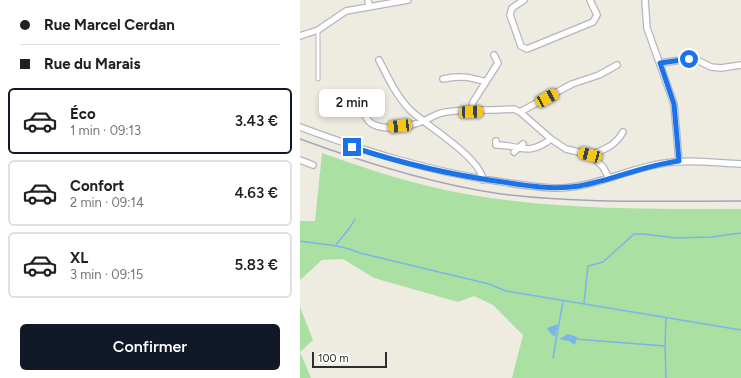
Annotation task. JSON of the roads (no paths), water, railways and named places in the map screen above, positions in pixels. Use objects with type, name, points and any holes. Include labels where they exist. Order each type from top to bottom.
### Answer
[{"type":"street","points":[[300,36],[318,30],[346,11],[368,3],[408,0]]},
{"type":"street","points":[[524,0],[512,8],[510,15],[521,46],[527,49],[594,22],[596,15],[590,0]]},
{"type":"street","points":[[645,0],[647,28],[674,104],[679,161]]},
{"type":"street","points":[[471,112],[473,102],[498,63],[494,56]]},
{"type":"street","points":[[660,63],[689,59],[700,61],[711,67],[721,68],[741,65]]},
{"type":"street","points":[[379,60],[391,86],[400,98],[423,121],[468,155],[478,166],[484,180]]},
{"type":"street","points":[[520,112],[572,84],[600,75],[617,65]]},
{"type":"street","points":[[442,79],[456,76],[471,77],[486,82]]},
{"type":"street","points":[[366,117],[369,123],[375,126],[391,127],[409,125],[446,112],[514,109],[520,112],[551,139],[572,151],[590,155],[603,167],[610,178]]},
{"type":"street","points":[[300,127],[392,160],[484,180],[560,188],[578,186],[664,163],[679,161],[741,164]]},
{"type":"street","points":[[590,155],[613,145],[618,141],[623,132]]},
{"type":"street","points":[[496,141],[496,145],[521,146],[526,150],[531,150],[551,139]]},
{"type":"street","points":[[514,152],[521,146]]},
{"type":"street","points":[[300,160],[313,165]]},
{"type":"lane","points":[[318,30],[318,79]]},
{"type":"water","points":[[558,324],[555,337],[547,328]]},
{"type":"water","points":[[568,334],[577,337],[575,345],[569,341],[559,339]]},
{"type":"waterway","points":[[336,245],[355,219]]},
{"type":"waterway","points":[[584,303],[588,266],[603,262],[634,234],[676,238],[711,237],[741,233]]},
{"type":"waterway","points":[[300,241],[345,248],[360,253],[489,284],[506,291],[741,330]]},
{"type":"waterway","points":[[553,358],[563,301]]},
{"type":"waterway","points":[[666,318],[666,378]]},
{"type":"waterway","points":[[575,339],[665,346]]},
{"type":"railway","points":[[300,139],[424,179],[501,194],[591,201],[741,201]]}]
